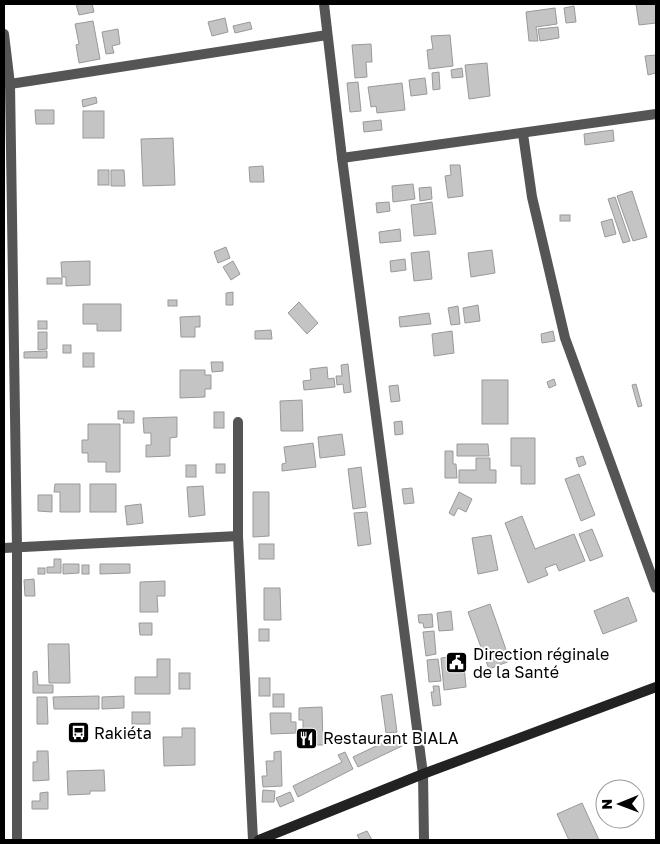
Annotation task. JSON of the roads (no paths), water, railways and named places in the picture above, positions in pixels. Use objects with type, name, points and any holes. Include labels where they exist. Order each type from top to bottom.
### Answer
[{"type":"main road","points":[[260,840],[423,774],[656,687]]},
{"type":"street","points":[[324,4],[342,158],[423,774],[424,840]]},
{"type":"street","points":[[4,34],[10,84],[18,840]]},
{"type":"street","points":[[10,84],[327,35]]},
{"type":"street","points":[[342,158],[656,114]]},
{"type":"street","points":[[523,134],[532,197],[565,338],[656,588]]},
{"type":"street","points":[[238,422],[238,536],[252,840]]},
{"type":"street","points":[[4,548],[238,536]]},
{"type":"place","name":"Direction réginale de la Santé","points":[[457,663]]},
{"type":"place","name":"Rakiéta","points":[[78,733]]},
{"type":"place","name":"Restaurant BIALA","points":[[307,738]]}]
